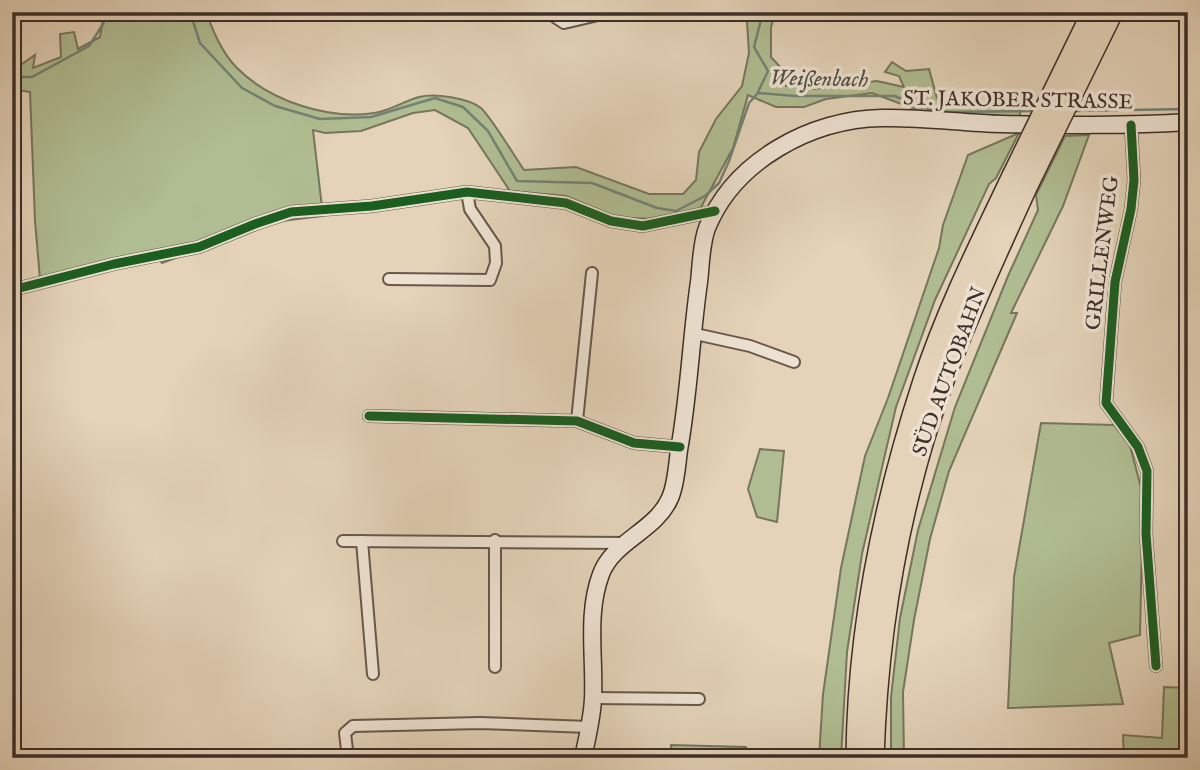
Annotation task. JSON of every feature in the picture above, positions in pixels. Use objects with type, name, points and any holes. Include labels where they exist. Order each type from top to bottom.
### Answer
[{"type":"highway","name":"SÜD AUTOBAHN","points":[[873,758],[885,606],[912,479],[961,334],[1020,180],[1093,12]]},
{"type":"highway","name":"SÜD AUTOBAHN","points":[[857,758],[857,717],[863,642],[875,567],[896,475],[924,380],[966,276],[1112,12]]},
{"type":"main road","name":"ST. JAKOBER STRASSE","points":[[583,758],[593,698],[592,614],[596,587],[602,569],[628,542],[653,523],[670,499],[680,447],[691,333],[706,232],[715,211],[733,185],[760,160],[791,140],[834,124],[881,118],[1131,125],[1188,122]]},
{"type":"street","points":[[554,12],[555,17],[564,23],[611,12]]},
{"type":"street","name":"GRILLENWEG","points":[[1131,125],[1134,180],[1115,282],[1106,403],[1138,447],[1147,471],[1146,534],[1156,666]]},
{"type":"street","points":[[12,290],[114,264],[199,247],[291,212],[372,206],[467,192],[566,203],[611,221],[643,226],[715,211]]},
{"type":"street","points":[[389,279],[490,280],[496,263],[495,246],[470,209],[467,192]]},
{"type":"street","points":[[577,421],[592,272]]},
{"type":"street","points":[[691,333],[750,346],[794,362]]},
{"type":"street","points":[[369,416],[577,421],[634,443],[680,447]]},
{"type":"street","points":[[495,540],[495,667]]},
{"type":"street","points":[[342,541],[628,542]]},
{"type":"street","points":[[362,541],[373,674]]},
{"type":"street","points":[[593,698],[699,699]]},
{"type":"street","points":[[348,758],[345,733],[352,726],[491,723],[589,727]]},
{"type":"green space","points":[[104,12],[206,12],[218,42],[237,68],[250,80],[283,99],[319,111],[356,114],[380,112],[426,96],[460,99],[481,108],[524,170],[576,167],[649,194],[683,194],[696,180],[699,152],[716,119],[742,86],[749,53],[747,22],[739,12],[776,12],[771,27],[771,57],[783,70],[786,86],[813,89],[877,81],[904,87],[899,76],[885,72],[892,62],[906,71],[929,69],[937,98],[1019,106],[1021,121],[931,115],[872,93],[826,99],[804,107],[776,107],[748,95],[733,148],[700,209],[666,219],[618,218],[566,196],[510,191],[468,128],[435,110],[413,113],[361,131],[325,133],[313,130],[323,216],[274,222],[162,263],[154,252],[40,279],[30,92],[12,89],[12,71],[35,55],[33,68],[61,57],[60,34],[74,32],[78,49],[100,37]]},
{"type":"green space","points":[[1019,133],[996,178],[989,184],[935,300],[896,407],[862,554],[847,652],[841,758],[819,758],[823,694],[841,568],[865,456],[888,398],[968,155]]},
{"type":"green space","points":[[1089,135],[1063,206],[1011,313],[1017,313],[949,471],[930,539],[914,620],[903,692],[904,758],[891,758],[891,697],[900,618],[918,530],[955,407],[1038,210],[1036,195],[1065,136]]},
{"type":"green space","points":[[1041,423],[1114,425],[1129,442],[1143,495],[1140,635],[1109,643],[1123,704],[1008,708],[1014,577]]},
{"type":"green space","points":[[760,449],[784,451],[777,522],[757,517],[748,489]]},
{"type":"green space","points":[[1164,687],[1188,688],[1188,758],[1124,758],[1123,735],[1162,738]]},
{"type":"green space","points":[[671,745],[746,747],[750,758],[672,758]]},
{"type":"waterway","name":"Weißenbach","points":[[12,77],[32,77],[89,46],[107,12]]},
{"type":"waterway","name":"Weißenbach","points":[[190,12],[200,43],[242,88],[275,106],[320,119],[371,117],[435,98],[463,107],[488,131],[517,181],[592,183],[657,208],[676,211],[705,196],[719,183],[749,103],[758,93],[795,96],[895,96],[918,107],[949,112],[1033,111]]},
{"type":"waterway","points":[[758,92],[768,71],[754,47],[763,12]]},
{"type":"waterway","name":"Weißenbach","points":[[1072,111],[1188,109]]},
{"type":"cycle path","points":[[1131,125],[1134,180],[1131,209],[1115,282],[1106,403],[1138,447],[1147,471],[1146,534],[1156,666]]},
{"type":"cycle path","points":[[12,290],[114,264],[199,247],[291,212],[372,206],[467,192],[566,203],[611,221],[643,226],[715,211]]},
{"type":"cycle path","points":[[369,416],[577,421],[634,443],[680,447]]}]
